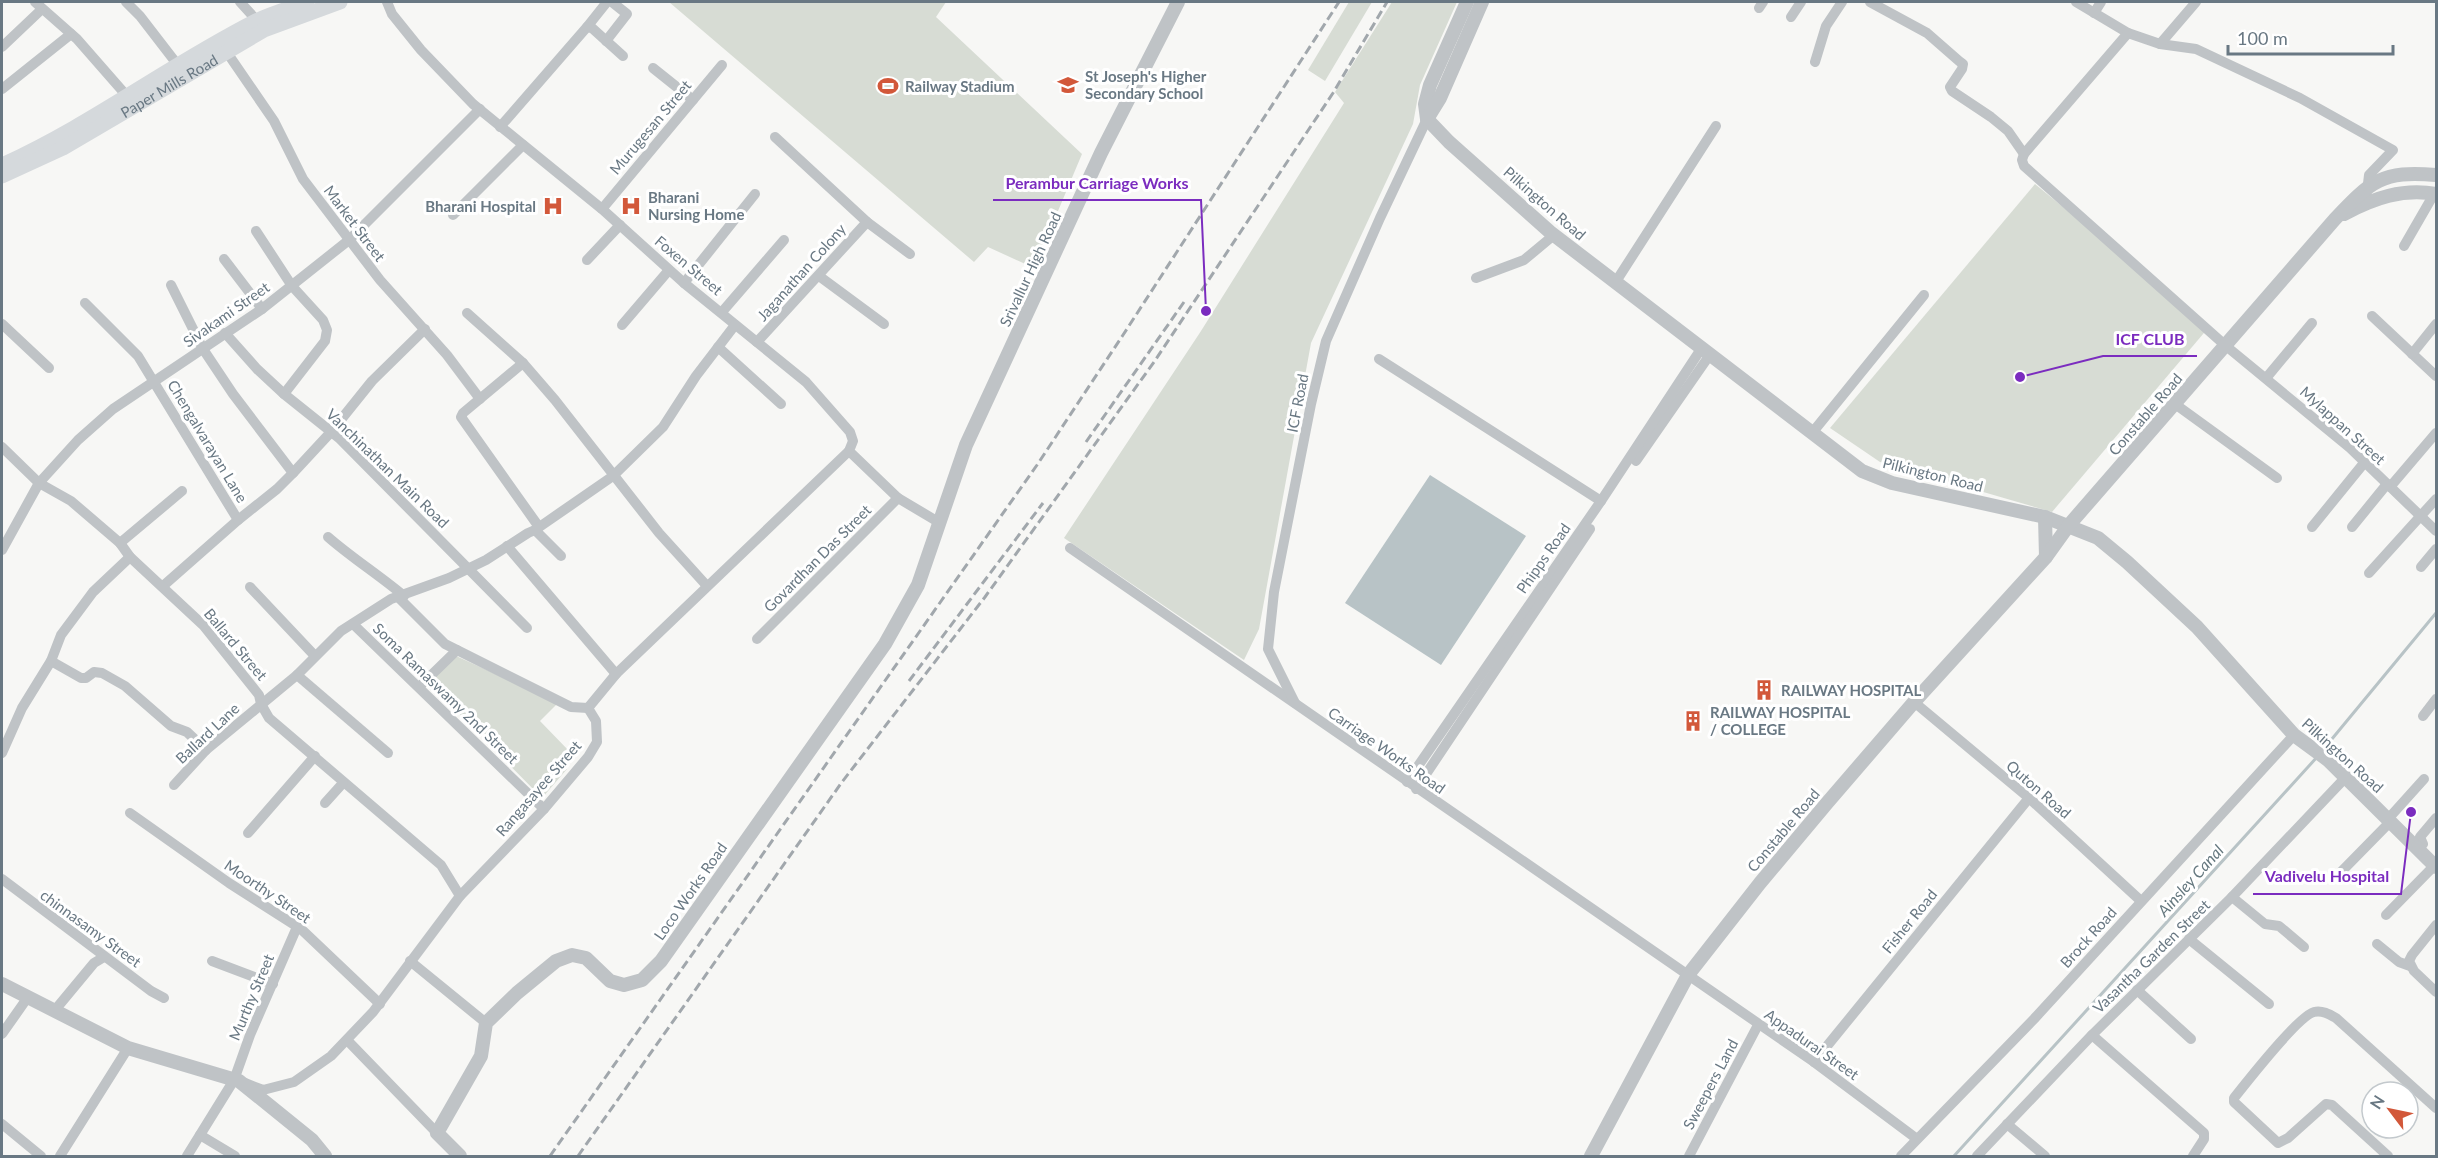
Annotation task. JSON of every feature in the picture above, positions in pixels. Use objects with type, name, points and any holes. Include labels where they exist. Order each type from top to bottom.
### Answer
[{"type":"main road","name":"Paper Mills Road","points":[[2,176],[63,148],[226,51],[264,22],[308,2]]},
{"type":"main road","name":"Paper Mills Road","points":[[264,22],[340,2]]},
{"type":"main road","points":[[2,165],[43,147],[177,64],[264,22]]},
{"type":"street","points":[[126,2],[140,16],[177,64]]},
{"type":"street","points":[[240,2],[264,22]]},
{"type":"street","name":"Foxen Street","points":[[387,2],[392,14],[421,50],[480,109],[602,209],[684,283],[806,382],[850,432],[853,441],[849,450]]},
{"type":"street","points":[[500,127],[607,2]]},
{"type":"street","points":[[606,41],[627,14],[612,2]]},
{"type":"street","name":"Srivallur High Road","points":[[940,523],[966,445],[1101,153],[1178,2]]},
{"type":"street","points":[[1427,119],[1425,104],[1430,85],[1467,2]]},
{"type":"street","points":[[1427,119],[1440,98],[1482,2]]},
{"type":"street","points":[[1791,17],[1802,2]]},
{"type":"street","points":[[1815,62],[1826,26],[1842,2]]},
{"type":"street","name":"Mylappan Street","points":[[1870,2],[1927,33],[1963,64],[1950,87],[2008,131],[2024,154],[2022,160],[2024,166],[2226,346],[2350,448],[2436,531]]},
{"type":"street","points":[[2076,2],[2128,33],[2160,44],[2196,2]]},
{"type":"street","points":[[2094,13],[2101,2]]},
{"type":"street","points":[[2,47],[39,5],[71,34],[126,95]]},
{"type":"street","points":[[587,27],[623,56]]},
{"type":"street","points":[[2024,154],[2128,33]]},
{"type":"street","points":[[2,89],[71,34]]},
{"type":"street","name":"Constable Road","points":[[2160,44],[2196,49],[2300,98],[2393,150],[2369,175],[2366,186]]},
{"type":"street","name":"Market Street","points":[[226,51],[274,121],[303,179],[380,280],[425,329],[480,399]]},
{"type":"street","name":"Murugesan Street","points":[[602,209],[722,65]]},
{"type":"street","points":[[653,68],[693,100]]},
{"type":"street","name":"Sivakami Street","points":[[2,550],[39,483],[78,440],[113,409],[262,309],[349,240],[480,109]]},
{"type":"street","name":"Pilkington Road","points":[[1427,119],[1449,142],[1554,235],[1862,471],[1892,483],[2045,517],[2098,538],[2197,627],[2294,735],[2328,760],[2436,866]]},
{"type":"street","name":"ICF Road","points":[[1296,705],[1268,649],[1274,591],[1311,404],[1326,341],[1427,119]]},
{"type":"street","points":[[1615,283],[1716,126]]},
{"type":"street","points":[[775,137],[867,222],[910,254]]},
{"type":"street","points":[[453,216],[523,145]]},
{"type":"street","name":"Constable Road","points":[[1591,1156],[1688,975],[1760,883],[1914,702],[2046,557],[2069,525],[2366,186],[2404,173],[2436,175]]},
{"type":"street","points":[[2366,186],[2369,202]]},
{"type":"street","points":[[2335,219],[2387,195],[2422,192],[2435,194],[2404,246]]},
{"type":"street","points":[[684,283],[755,194]]},
{"type":"street","name":"Jaganathan Colony","points":[[757,342],[867,222]]},
{"type":"street","points":[[587,260],[620,225]]},
{"type":"street","points":[[256,231],[292,286],[322,320],[327,330],[325,341],[284,394]]},
{"type":"street","points":[[1476,278],[1524,260],[1554,235]]},
{"type":"street","points":[[722,312],[784,240]]},
{"type":"street","points":[[224,260],[262,309]]},
{"type":"street","points":[[622,325],[669,270]]},
{"type":"street","points":[[819,276],[884,324]]},
{"type":"street","points":[[171,285],[203,349],[233,394],[293,473]]},
{"type":"street","points":[[1812,433],[1924,295]]},
{"type":"street","name":"Chengalvarayan Lane","points":[[85,303],[138,356],[238,520],[163,586]]},
{"type":"street","points":[[467,313],[523,363],[555,400],[659,533],[707,586]]},
{"type":"street","points":[[2372,316],[2436,376]]},
{"type":"street","points":[[2266,377],[2312,323]]},
{"type":"street","points":[[2,324],[49,368]]},
{"type":"street","points":[[2412,354],[2436,324]]},
{"type":"street","name":"Ballard Lane","points":[[174,785],[206,750],[297,675],[341,631],[372,609],[469,568],[537,529],[613,476],[663,427],[735,325]]},
{"type":"street","points":[[238,520],[293,473],[331,432],[385,367],[425,329]]},
{"type":"street","name":"Vanchinathan Main Road","points":[[225,333],[257,369],[331,432],[527,628]]},
{"type":"street","points":[[718,347],[781,404]]},
{"type":"street","name":"Phipps Road","points":[[1412,785],[1601,501],[1705,352]]},
{"type":"street","name":"Phipps Road","points":[[1412,785],[1705,352]]},
{"type":"street","points":[[1379,359],[1601,501]]},
{"type":"street","points":[[523,363],[461,414],[461,419],[537,529],[561,556]]},
{"type":"street","points":[[2175,404],[2277,478]]},
{"type":"street","points":[[2352,527],[2436,433]]},
{"type":"street","name":"Ballard Street","points":[[2,447],[39,483],[71,501],[120,543],[130,557],[203,625],[259,695],[269,718],[441,865],[460,896]]},
{"type":"street","points":[[328,537],[354,559],[380,575],[445,644],[571,707],[588,708],[616,674],[849,450],[898,498],[940,523]]},
{"type":"street","points":[[2312,527],[2364,463]]},
{"type":"street","points":[[120,543],[182,491]]},
{"type":"street","name":"Govardhan Das Street","points":[[758,639],[898,498]]},
{"type":"street","points":[[2369,573],[2436,499]]},
{"type":"street","points":[[2045,517],[2046,557]]},
{"type":"street","name":"Loco Works Road","points":[[486,1023],[517,993],[556,961],[572,955],[586,958],[610,981],[624,985],[642,980],[661,961],[885,644],[918,585],[940,523]]},
{"type":"street","points":[[507,546],[616,674]]},
{"type":"street","name":"Carriage Works Road","points":[[1070,548],[1688,975]]},
{"type":"street","points":[[2421,567],[2436,549]]},
{"type":"street","points":[[2,753],[22,708],[51,661],[62,635],[93,592],[130,557]]},
{"type":"street","points":[[250,587],[315,656]]},
{"type":"street","name":"Soma Ramaswamy 2nd Street","points":[[353,624],[543,808]]},
{"type":"street","points":[[418,687],[457,650]]},
{"type":"street","points":[[51,661],[81,678],[86,678],[94,672],[102,673],[125,686],[171,726],[188,732],[206,750]]},
{"type":"street","points":[[297,675],[388,753]]},
{"type":"street","points":[[2423,716],[2436,699]]},
{"type":"street","name":"Quton Road","points":[[1914,702],[2029,798],[2141,901]]},
{"type":"street","name":"Rangasayee Street","points":[[237,1080],[263,1090],[294,1082],[331,1056],[347,1040],[380,1004],[460,896],[588,757],[597,742],[596,721],[588,708]]},
{"type":"street","name":"Brock Road","points":[[1901,1156],[2034,1019],[2294,735]]},
{"type":"street","points":[[248,833],[315,756]]},
{"type":"street","name":"Vasantha Garden Street","points":[[1977,1156],[2092,1035],[2232,897],[2346,777]]},
{"type":"street","points":[[2340,873],[2390,820],[2424,778]]},
{"type":"street","points":[[325,803],[343,783]]},
{"type":"street","name":"Fisher Road","points":[[1814,1062],[2029,798]]},
{"type":"street","name":"Moorthy Street","points":[[130,813],[229,883],[297,927],[380,1004]]},
{"type":"street","points":[[2418,849],[2423,844],[2420,837],[2436,818]]},
{"type":"street","points":[[2386,915],[2436,866]]},
{"type":"street","name":"chinnasamy Street","points":[[2,879],[150,991],[164,998]]},
{"type":"street","points":[[2232,897],[2265,924],[2279,926],[2304,947]]},
{"type":"street","points":[[2410,966],[2412,955],[2436,926]]},
{"type":"street","name":"Murthy Street","points":[[187,1156],[237,1080],[250,1035],[297,927]]},
{"type":"street","points":[[2189,939],[2269,1005]]},
{"type":"street","points":[[2377,945],[2399,962],[2410,966],[2436,992]]},
{"type":"street","points":[[55,1010],[94,963],[104,957]]},
{"type":"street","points":[[212,961],[273,984]]},
{"type":"street","points":[[410,961],[486,1023],[481,1056],[437,1133]]},
{"type":"street","name":"Appadurai Street","points":[[1688,975],[1814,1062],[1917,1139]]},
{"type":"street","points":[[2,984],[129,1048],[237,1080],[312,1140],[325,1156]]},
{"type":"street","points":[[2137,990],[2191,1039]]},
{"type":"street","points":[[2,1034],[28,997]]},
{"type":"street","points":[[2388,1156],[2331,1105],[2326,1104],[2288,1138],[2278,1143],[2234,1102],[2234,1098],[2271,1053],[2308,1015],[2320,1012],[2336,1018],[2436,1108]]},
{"type":"street","name":"Sweepers Land","points":[[1689,1156],[1758,1024]]},
{"type":"street","points":[[2092,1035],[2205,1133],[2204,1139],[2193,1156]]},
{"type":"street","points":[[347,1040],[460,1156]]},
{"type":"street","points":[[60,1156],[129,1048]]},
{"type":"street","points":[[2,1124],[42,1156]]},
{"type":"street","points":[[2007,1124],[2045,1156]]},
{"type":"street","points":[[200,1135],[235,1156]]},
{"type":"shaded area","name":"Railway Stadium","points":[[669,2],[946,2],[936,17],[1082,154],[1034,268],[988,247],[974,262]]},
{"type":"shaded area","points":[[1349,2],[1372,2],[1325,81],[1308,70]]},
{"type":"shaded area","points":[[1392,2],[1457,2],[1420,85],[1413,124],[1311,343],[1259,629],[1244,660],[1064,538],[1201,331],[1344,103],[1335,92]]},
{"type":"shaded area","points":[[2035,184],[2209,327],[2052,512],[1880,462],[1830,428]]},
{"type":"shaded area","points":[[1430,475],[1526,536],[1441,665],[1345,603]]},
{"type":"shaded area","points":[[454,655],[558,703],[540,721],[570,752],[559,761],[567,769],[542,798],[428,682]]},
{"type":"waterway","name":"Ainsley Canal","points":[[2322,751],[2436,613]]},
{"type":"waterway","name":"Ainsley Canal","points":[[1954,1156],[2318,756]]},
{"type":"railway","points":[[550,1156],[1037,465],[1339,2]]},
{"type":"railway","points":[[578,1156],[842,782],[985,597],[1154,362],[1333,93],[1387,2]]},
{"type":"railway","points":[[1086,442],[1184,302]]},
{"type":"railway","points":[[909,681],[1043,503]]},
{"type":"place","name":"St Joseph's Higher Secondary School","points":[[1068,85]]},
{"type":"place","name":"Railway Stadium","points":[[888,86]]},
{"type":"place","name":"Bharani Hospital","points":[[553,206]]},
{"type":"place","name":"Bharani Nursing Home","points":[[631,206]]},
{"type":"place","name":"Perambur Carriage Works","points":[[1206,311]]},
{"type":"place","name":"ICF CLUB","points":[[2020,377]]},
{"type":"place","name":"RAILWAY HOSPITAL","points":[[1764,690]]},
{"type":"place","name":"RAILWAY HOSPITAL / COLLEGE","points":[[1693,721]]},
{"type":"place","name":"Vadivelu Hospital","points":[[2411,812]]}]
